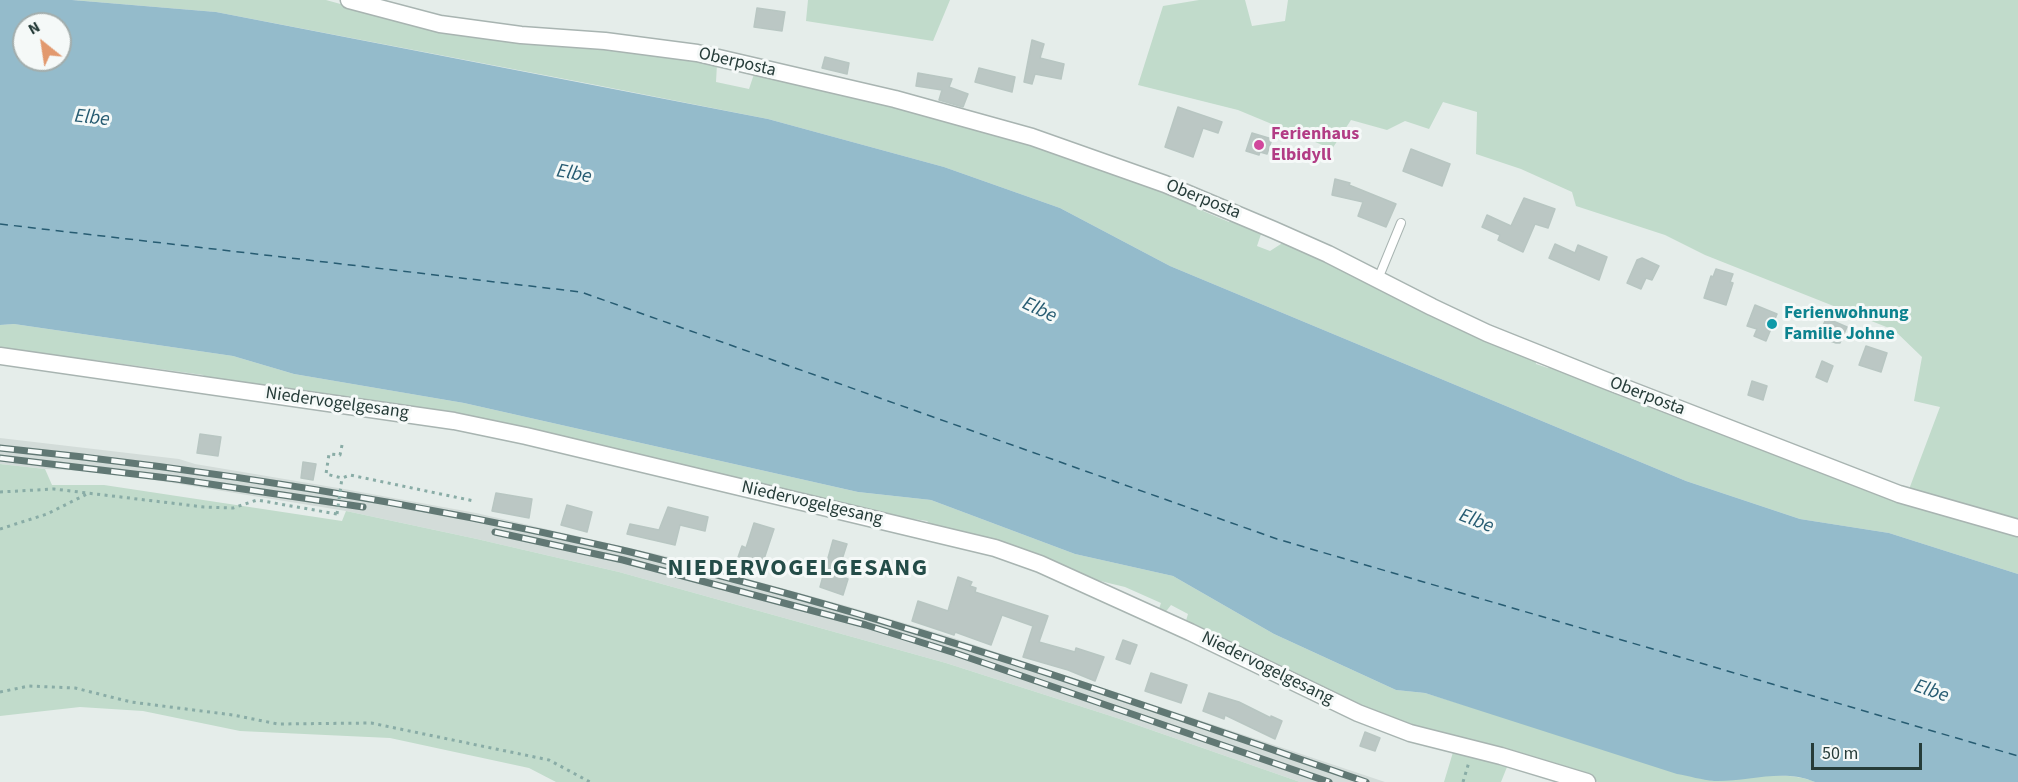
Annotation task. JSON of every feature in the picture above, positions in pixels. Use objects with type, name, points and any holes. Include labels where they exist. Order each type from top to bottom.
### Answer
[{"type":"street","name":"Oberposta","points":[[349,0],[440,24],[521,35],[605,41],[697,53],[895,99],[1032,136],[1165,184],[1274,230],[1487,333],[1602,380],[1899,494],[2018,528]]},
{"type":"street","name":"Niedervogelgesang","points":[[0,356],[454,421],[526,436],[995,548],[1040,564],[1173,624],[1358,713],[1410,733],[1472,748],[1587,782]]},
{"type":"lane","points":[[1377,279],[1401,223]]},
{"type":"path","points":[[342,445],[340,455],[329,454],[326,474],[342,478],[350,475],[474,501]]},
{"type":"path","points":[[0,492],[54,489],[204,507],[233,508],[257,500],[337,514],[342,478]]},
{"type":"path","points":[[0,529],[47,514],[90,492]]},
{"type":"path","points":[[0,692],[29,686],[75,688],[131,702],[233,715],[278,724],[371,723],[549,760],[590,782]]},
{"type":"path","points":[[1463,782],[1472,748]]},
{"type":"shaded area","points":[[0,438],[179,459],[195,464],[476,513],[665,556],[948,636],[1385,782],[1300,782],[1117,718],[946,663],[619,572],[477,539],[346,511],[105,472],[0,464]]},
{"type":"green space","points":[[72,0],[326,0],[355,8],[717,64],[716,82],[749,89],[755,71],[1030,140],[1204,205],[1203,211],[1229,222],[1233,218],[1262,231],[1257,246],[1270,251],[1284,242],[1535,360],[1536,364],[1548,368],[1551,365],[2018,532],[2018,574],[1889,533],[1800,519],[1686,481],[1170,266],[1060,208],[944,167],[768,119],[216,12]]},
{"type":"green space","points":[[808,0],[950,0],[933,41],[806,21]]},
{"type":"green space","points":[[1199,0],[1245,0],[1252,26],[1285,21],[1288,0],[2018,0],[2018,524],[1908,492],[1940,407],[1914,401],[1922,357],[1894,330],[1705,255],[1665,235],[1576,206],[1572,192],[1521,169],[1476,154],[1477,112],[1443,102],[1429,129],[1405,121],[1387,130],[1351,120],[1332,149],[1238,110],[1138,85],[1163,6]]},
{"type":"green space","points":[[14,324],[233,356],[294,374],[464,403],[858,492],[931,500],[1075,554],[1173,576],[1274,634],[1396,690],[1425,693],[1713,781],[1792,776],[1815,782],[1598,782],[1360,709],[1185,624],[1188,614],[1171,605],[1164,614],[1158,612],[1161,603],[1125,587],[1092,579],[934,528],[927,521],[873,513],[208,380],[203,375],[94,360],[80,362],[0,352],[0,325]]},
{"type":"green space","points":[[0,464],[45,469],[52,485],[104,485],[342,521],[346,511],[619,572],[946,663],[1117,718],[1300,782],[556,782],[529,768],[390,738],[240,731],[143,711],[80,707],[0,716]]},
{"type":"green space","points":[[1454,749],[1509,762],[1501,782],[1444,782]]},
{"type":"water","name":"Elbe","points":[[0,0],[72,0],[216,12],[768,119],[944,167],[1060,208],[1170,266],[1686,481],[1800,519],[1889,533],[2018,574],[2018,782],[1815,782],[1790,776],[1714,781],[1677,774],[1425,693],[1396,690],[1274,634],[1173,576],[1075,554],[931,500],[858,492],[464,403],[294,374],[233,356],[14,324],[0,325]]},
{"type":"building","points":[[757,8],[785,12],[782,31],[754,27]]},
{"type":"building","points":[[1032,40],[1044,44],[1040,58],[1064,64],[1061,79],[1035,74],[1032,84],[1024,82]]},
{"type":"building","points":[[825,57],[849,63],[847,74],[822,68]]},
{"type":"building","points":[[979,68],[1015,77],[1012,92],[975,82]]},
{"type":"building","points":[[918,73],[952,79],[949,87],[968,94],[963,107],[939,100],[942,90],[916,86]]},
{"type":"building","points":[[1178,107],[1222,122],[1218,133],[1203,128],[1193,157],[1165,147]]},
{"type":"building","name":"Ferienhaus Elbidyll","points":[[1252,133],[1272,139],[1267,154],[1260,152],[1259,155],[1246,151]]},
{"type":"building","points":[[1411,149],[1450,164],[1442,186],[1403,171]]},
{"type":"building","points":[[1335,179],[1350,183],[1349,185],[1396,204],[1386,227],[1358,216],[1363,202],[1332,195]]},
{"type":"building","points":[[1524,198],[1555,209],[1548,228],[1535,224],[1523,252],[1498,240],[1500,235],[1482,227],[1487,215],[1511,226]]},
{"type":"building","points":[[1555,244],[1575,253],[1578,245],[1607,257],[1599,280],[1549,258]]},
{"type":"building","points":[[1642,258],[1659,266],[1652,280],[1646,278],[1641,289],[1627,283],[1637,260]]},
{"type":"building","points":[[1716,269],[1733,274],[1730,282],[1733,283],[1726,305],[1704,298],[1711,276],[1713,277]]},
{"type":"building","points":[[1755,305],[1777,314],[1766,341],[1754,336],[1757,329],[1747,326]]},
{"type":"building","points":[[1826,318],[1847,327],[1840,343],[1819,337]]},
{"type":"building","points":[[1866,346],[1887,353],[1881,372],[1859,365]]},
{"type":"building","points":[[1822,361],[1833,366],[1827,382],[1816,377]]},
{"type":"building","points":[[1752,381],[1767,386],[1763,400],[1748,395]]},
{"type":"building","points":[[200,434],[221,437],[218,456],[197,453]]},
{"type":"building","points":[[303,462],[316,464],[313,480],[301,478]]},
{"type":"building","points":[[496,493],[532,499],[529,518],[492,511]]},
{"type":"building","points":[[567,505],[592,512],[587,532],[561,525]]},
{"type":"building","points":[[668,507],[708,517],[705,531],[680,525],[675,545],[627,534],[630,524],[659,530]]},
{"type":"building","points":[[754,523],[774,529],[760,571],[736,563],[742,546],[746,548]]},
{"type":"building","points":[[833,540],[847,544],[837,575],[848,579],[843,595],[820,587]]},
{"type":"building","points":[[958,577],[972,582],[970,586],[976,588],[975,592],[1048,616],[1039,642],[1075,652],[1076,648],[1104,657],[1095,681],[1068,670],[1023,657],[1033,626],[1002,615],[991,645],[955,632],[954,635],[912,621],[918,601],[948,611]]},
{"type":"building","points":[[1123,640],[1137,645],[1130,664],[1116,659]]},
{"type":"building","points":[[1151,673],[1187,685],[1181,703],[1145,691]]},
{"type":"building","points":[[1209,693],[1239,702],[1282,721],[1275,739],[1225,715],[1224,719],[1203,711]]},
{"type":"building","points":[[1365,732],[1380,738],[1375,751],[1360,746]]},
{"type":"ferry route","points":[[0,224],[581,292],[1277,539],[2018,756]]},
{"type":"railway","points":[[0,448],[157,466],[312,489],[468,517],[635,553],[806,599],[967,647],[1366,782]]},
{"type":"railway","points":[[0,458],[176,479],[363,507]]},
{"type":"railway","points":[[495,532],[623,560],[866,625],[955,653],[1329,782]]},
{"type":"place","name":"Ferienhaus Elbidyll","points":[[1259,145]]},
{"type":"place","name":"Ferienwohnung Familie Johne","points":[[1772,324]]},
{"type":"district","name":"NIEDERVOGELGESANG","points":[[798,570]]}]
